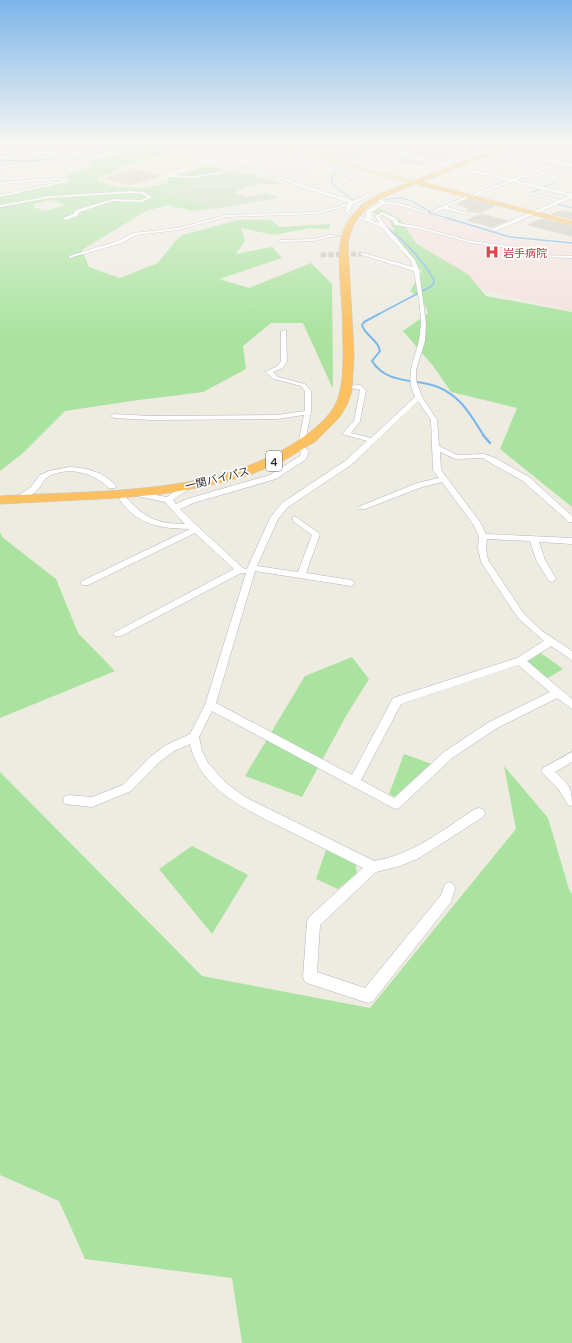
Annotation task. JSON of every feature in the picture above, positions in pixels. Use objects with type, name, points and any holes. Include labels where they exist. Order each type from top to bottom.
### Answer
[{"type":"highway","name":"一関バイパス","points":[[0,500],[126,496],[187,486],[250,470],[278,459],[299,447],[323,428],[336,414],[344,398],[346,387],[347,295],[343,248],[344,236],[354,216],[369,207]]},
{"type":"highway","points":[[514,207],[572,222]]},
{"type":"street","points":[[65,219],[75,216],[78,211],[92,207]]},
{"type":"street","points":[[71,257],[120,242],[135,234],[178,229],[217,218],[233,216],[304,215],[339,207]]},
{"type":"street","points":[[349,207],[347,212],[383,226]]},
{"type":"street","points":[[368,220],[370,217],[369,211],[377,207]]},
{"type":"street","points":[[407,207],[427,213]]},
{"type":"street","points":[[434,207],[466,214]]},
{"type":"street","points":[[434,211],[444,207]]},
{"type":"street","points":[[494,230],[548,207]]},
{"type":"street","points":[[572,257],[539,256],[510,246],[471,242],[420,228],[397,224],[394,219],[382,213],[377,216],[383,226],[413,261],[416,270],[423,326],[422,341],[414,365],[412,379],[417,398],[434,420],[437,470],[477,524],[483,536],[482,548],[484,560],[521,616],[550,642],[572,656]]},
{"type":"street","points":[[280,241],[314,240],[329,236],[344,236]]},
{"type":"street","points":[[361,254],[416,270]]},
{"type":"street","points":[[175,508],[190,501],[273,476],[303,457],[305,451],[299,447],[308,412],[308,391],[303,384],[276,378],[268,372],[281,367],[284,361],[284,331]]},
{"type":"street","points":[[346,387],[357,386],[363,390],[357,421],[346,434],[372,440]]},
{"type":"street","points":[[69,800],[92,802],[127,788],[154,760],[170,748],[194,737],[210,706],[251,570],[274,518],[285,505],[348,463],[417,398]]},
{"type":"street","points":[[114,416],[150,418],[277,417],[308,412]]},
{"type":"street","points":[[436,447],[456,457],[484,456],[492,460],[526,479],[572,520]]},
{"type":"street","points":[[18,499],[34,488],[41,478],[50,473],[61,470],[79,469],[92,473],[104,478],[112,486]]},
{"type":"street","points":[[362,507],[420,485],[443,480]]},
{"type":"street","points":[[126,496],[168,500],[187,486]]},
{"type":"street","points":[[126,496],[139,515],[153,524],[171,527],[194,528]]},
{"type":"street","points":[[168,500],[194,528],[240,570]]},
{"type":"street","points":[[296,519],[316,534],[301,576]]},
{"type":"street","points":[[85,583],[194,528]]},
{"type":"street","points":[[483,536],[572,541]]},
{"type":"street","points":[[534,539],[537,552],[544,569],[552,579]]},
{"type":"street","points":[[118,634],[240,570],[251,570],[351,583]]},
{"type":"street","points":[[354,782],[397,701],[520,662],[550,642]]},
{"type":"street","points":[[520,662],[572,705]]},
{"type":"street","points":[[210,706],[395,804],[448,755],[493,725],[557,693]]},
{"type":"street","points":[[194,737],[197,751],[204,766],[221,785],[241,801],[374,867]]},
{"type":"street","points":[[572,758],[547,771],[563,787],[572,801]]},
{"type":"street","points":[[450,888],[446,898],[368,996],[310,977],[314,922],[374,867],[398,862],[442,838],[478,813]]},
{"type":"shaded area","name":"岩手病院","points":[[381,207],[406,207],[510,239],[572,245],[572,311],[503,295],[448,276],[382,224],[372,212]]},
{"type":"green space","points":[[0,207],[34,207],[45,211],[59,207],[162,207],[146,211],[82,250],[89,267],[120,278],[158,263],[176,240],[182,235],[237,220],[271,220],[280,227],[330,224],[329,229],[310,228],[274,235],[241,228],[245,241],[236,254],[272,247],[282,258],[219,279],[249,288],[311,263],[332,284],[333,389],[303,323],[271,323],[243,346],[246,369],[203,392],[65,411],[23,453],[0,471]]},
{"type":"green space","points":[[175,207],[221,207],[192,211]]},
{"type":"green space","points":[[206,207],[228,207],[214,209]]},
{"type":"green space","points":[[380,208],[400,219],[417,244],[469,275],[486,296],[572,312],[572,507],[500,449],[517,408],[451,392],[434,367],[403,331],[428,313],[421,298],[410,291],[422,271],[405,256],[389,219],[373,212]]},
{"type":"green space","points":[[0,532],[2,537],[56,579],[78,633],[115,671],[0,718]]},
{"type":"green space","points":[[541,653],[563,669],[546,679],[527,662]]},
{"type":"green space","points":[[352,657],[369,679],[346,716],[302,797],[245,776],[305,676]]},
{"type":"green space","points":[[404,754],[432,764],[395,797],[389,794]]},
{"type":"green space","points":[[504,766],[548,818],[569,889],[572,894],[572,1343],[242,1343],[232,1278],[85,1259],[59,1201],[0,1175],[0,772],[202,976],[370,1008],[516,829]]},
{"type":"green space","points":[[192,846],[248,875],[212,934],[159,869]]},
{"type":"green space","points":[[326,850],[355,863],[357,873],[338,889],[316,879]]},
{"type":"building","points":[[466,207],[493,207],[479,213],[466,210],[470,208]]},
{"type":"building","points":[[561,211],[572,213],[572,219],[552,214]]},
{"type":"building","points":[[482,214],[507,221],[492,227],[467,220]]},
{"type":"building","points":[[542,219],[572,226],[572,236],[528,225]]},
{"type":"waterway","points":[[421,207],[431,212],[429,213],[451,219]]},
{"type":"waterway","points":[[567,207],[572,208]]},
{"type":"waterway","points":[[447,218],[510,237],[572,243]]},
{"type":"waterway","points":[[377,315],[430,287],[433,285],[434,280],[412,250],[383,225]]},
{"type":"waterway","points":[[379,314],[364,322],[362,325],[379,347],[380,351],[372,361],[378,369],[385,374],[402,380],[429,384],[446,391],[460,402],[470,414],[484,436]]},
{"type":"waterway","points":[[483,435],[490,443]]},
{"type":"tunnel","points":[[321,255],[361,254]]},
{"type":"place","name":"岩手病院","points":[[492,252]]}]
